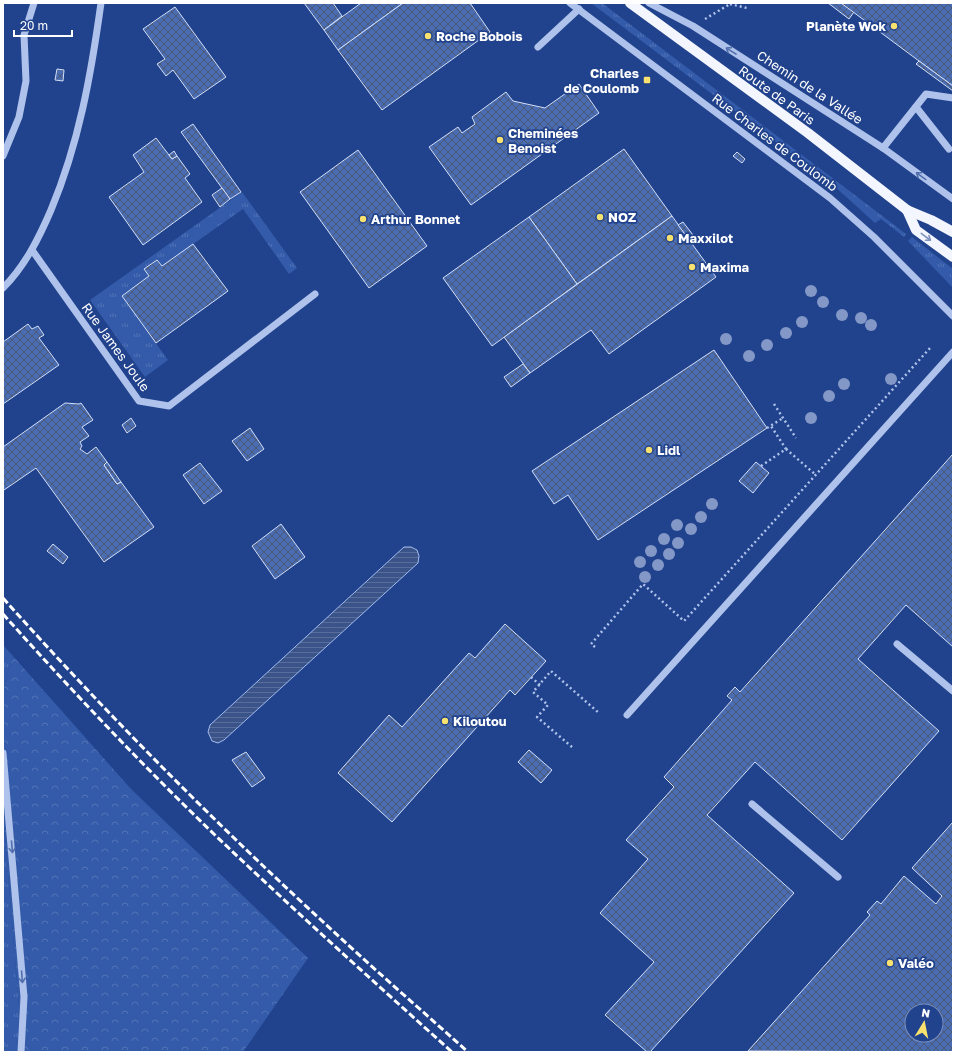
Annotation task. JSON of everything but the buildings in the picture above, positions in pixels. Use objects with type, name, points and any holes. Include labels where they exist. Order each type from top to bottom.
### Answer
[{"type":"main road","name":"Route de Paris","points":[[630,3],[808,133],[907,210],[931,220],[953,232]]},
{"type":"main road","name":"Route de Paris","points":[[907,210],[916,230],[953,258]]},
{"type":"street","points":[[3,156],[19,117],[26,81],[24,35],[34,3]]},
{"type":"street","points":[[3,288],[32,250],[64,175],[80,122],[94,56],[101,3]]},
{"type":"street","name":"Rue Charles de Coulomb","points":[[570,3],[830,198],[874,237],[953,316]]},
{"type":"street","name":"Chemin de la Vallée","points":[[649,3],[693,26],[883,148],[953,199]]},
{"type":"street","points":[[538,47],[579,9]]},
{"type":"street","points":[[883,148],[926,94],[953,98]]},
{"type":"street","points":[[916,106],[949,149]]},
{"type":"street","name":"Rue James Joule","points":[[32,250],[139,402],[169,406],[315,294]]},
{"type":"street","points":[[627,715],[953,352]]},
{"type":"street","points":[[897,644],[953,691]]},
{"type":"street","points":[[3,753],[24,997],[21,1052]]},
{"type":"street","points":[[752,804],[838,877]]},
{"type":"path","points":[[693,26],[730,4],[747,8]]},
{"type":"path","points":[[595,647],[591,644],[643,584],[684,621],[930,348]]},
{"type":"path","points":[[774,404],[796,438]]},
{"type":"path","points":[[767,428],[783,418]]},
{"type":"path","points":[[771,426],[786,449],[816,475]]},
{"type":"path","points":[[761,466],[786,449]]},
{"type":"path","points":[[572,747],[537,717],[548,705],[533,692],[552,671],[599,713]]},
{"type":"path","points":[[531,677],[540,684]]},
{"type":"green space","points":[[591,3],[602,3],[906,234],[904,237],[881,219],[875,223],[833,185]]},
{"type":"green space","points":[[242,192],[297,268],[289,274],[243,209],[162,266],[157,260],[144,269],[149,276],[122,296],[168,360],[145,377],[90,300]]},
{"type":"green space","points":[[912,237],[953,269],[953,288],[908,241]]},
{"type":"green space","points":[[3,645],[13,656],[3,689]]},
{"type":"green space","points":[[13,656],[131,789],[308,958],[243,1052],[20,1052],[22,1043],[3,814],[3,689]]},
{"type":"green space","points":[[3,814],[22,1043],[20,1052],[3,1052]]},
{"type":"shaded area","points":[[404,547],[411,547],[417,550],[419,556],[418,563],[224,740],[218,743],[212,741],[208,732],[210,725]]},
{"type":"railway","points":[[3,598],[79,681],[197,802],[338,936],[468,1052]]},
{"type":"railway","points":[[3,614],[108,727],[189,810],[304,918],[452,1052]]},
{"type":"place","name":"Planète Wok","points":[[894,26]]},
{"type":"place","name":"Roche Bobois","points":[[428,36]]},
{"type":"place","name":"Charles de Coulomb","points":[[647,80]]},
{"type":"place","name":"Cheminées Benoist","points":[[500,140]]},
{"type":"place","name":"NOZ","points":[[600,217]]},
{"type":"place","name":"Arthur Bonnet","points":[[363,219]]},
{"type":"place","name":"Maxxilot","points":[[670,238]]},
{"type":"place","name":"Maxima","points":[[692,267]]},
{"type":"place","name":"Lidl","points":[[649,450]]},
{"type":"place","name":"Kiloutou","points":[[445,721]]},
{"type":"place","name":"Valéo","points":[[890,963]]}]
